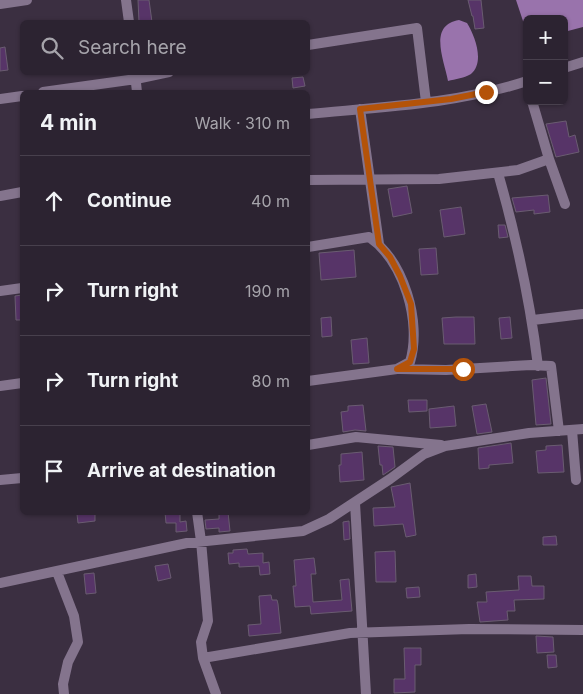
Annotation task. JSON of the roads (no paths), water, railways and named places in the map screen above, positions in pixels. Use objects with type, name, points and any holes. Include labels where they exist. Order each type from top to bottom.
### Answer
[{"type":"street","points":[[0,4],[27,0]]},
{"type":"street","points":[[126,0],[129,20]]},
{"type":"street","points":[[310,45],[417,28],[426,102]]},
{"type":"street","points":[[568,67],[583,62]]},
{"type":"street","points":[[54,90],[135,76],[137,90]]},
{"type":"street","points":[[310,114],[451,99],[523,83]]},
{"type":"street","points":[[0,99],[20,96]]},
{"type":"street","points":[[533,105],[565,204]]},
{"type":"street","points":[[360,109],[379,244]]},
{"type":"street","points":[[310,180],[439,179],[518,170],[549,159]]},
{"type":"street","points":[[498,173],[512,222],[533,320],[538,366]]},
{"type":"street","points":[[0,196],[20,192]]},
{"type":"street","points":[[310,247],[369,237],[379,244],[390,257],[411,304],[414,349],[410,362],[397,369]]},
{"type":"street","points":[[0,291],[20,288]]},
{"type":"street","points":[[533,320],[583,314]]},
{"type":"street","points":[[310,381],[397,369],[446,370],[551,366],[559,431]]},
{"type":"street","points":[[0,386],[20,383]]},
{"type":"street","points":[[0,583],[201,541],[303,531],[329,519],[424,454],[444,446],[512,435],[578,429],[576,480]]},
{"type":"street","points":[[310,445],[356,438],[444,446]]},
{"type":"street","points":[[0,480],[20,478]]},
{"type":"street","points":[[355,502],[366,694]]},
{"type":"street","points":[[197,515],[208,621],[201,642],[203,658],[216,694]]},
{"type":"street","points":[[57,572],[74,616],[78,642],[68,662],[63,684],[64,694]]},
{"type":"street","points":[[203,658],[363,632],[583,630]]}]
